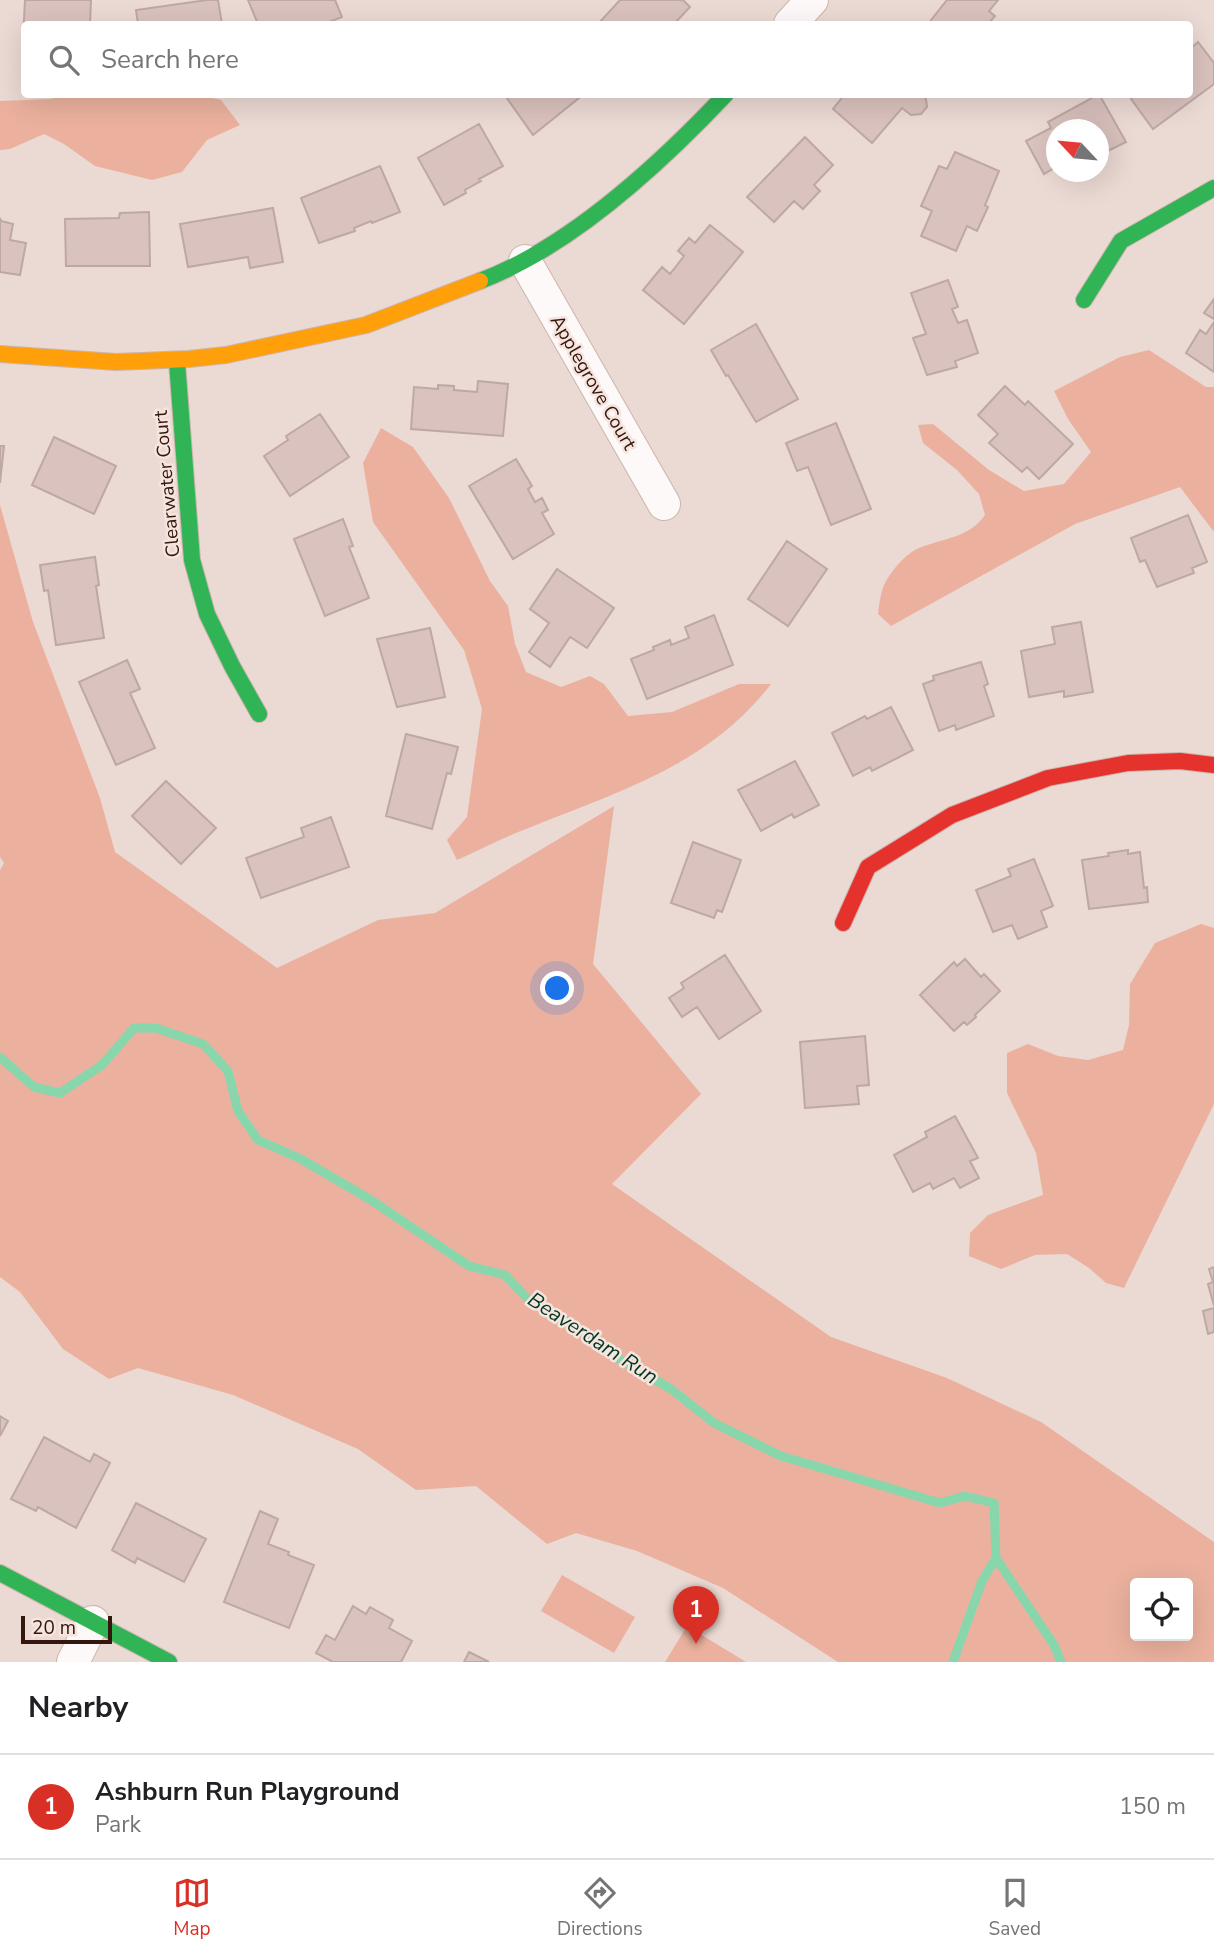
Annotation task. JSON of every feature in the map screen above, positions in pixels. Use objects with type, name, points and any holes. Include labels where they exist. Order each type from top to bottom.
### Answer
[{"type":"street","points":[[793,21],[812,0]]},
{"type":"street","points":[[0,354],[52,361],[123,364],[177,362],[270,348],[386,318],[525,261],[614,198],[697,127],[722,98]]},
{"type":"street","points":[[1084,300],[1121,241],[1214,188]]},
{"type":"street","name":"Applegrove Court","points":[[525,261],[664,504]]},
{"type":"street","name":"Clearwater Court","points":[[177,362],[192,560],[207,614],[259,714]]},
{"type":"street","points":[[842,923],[868,867],[952,815],[1048,778],[1128,763],[1180,761],[1214,765]]},
{"type":"street","points":[[0,1573],[169,1662]]},
{"type":"street","points":[[73,1662],[93,1622]]},
{"type":"shaded area","points":[[212,98],[221,100],[240,125],[207,140],[182,172],[152,180],[95,166],[64,144],[44,134],[10,149],[0,150],[0,101]]},
{"type":"shaded area","points":[[1149,350],[1206,387],[1214,387],[1214,532],[1180,487],[1075,524],[891,626],[878,614],[885,583],[903,560],[919,548],[964,533],[979,523],[985,515],[979,494],[957,470],[923,443],[918,425],[933,424],[989,470],[1024,491],[1064,484],[1091,452],[1068,419],[1054,391],[1120,357]]},
{"type":"shaded area","points":[[381,428],[413,447],[449,498],[490,581],[508,606],[515,644],[526,672],[561,687],[590,676],[604,684],[628,716],[672,712],[739,684],[771,684],[746,712],[719,736],[690,756],[627,788],[457,860],[447,840],[467,817],[482,709],[464,650],[373,522],[363,463]]},
{"type":"shaded area","points":[[0,505],[33,622],[100,798],[115,852],[277,968],[378,920],[435,913],[614,806],[593,964],[701,1094],[612,1184],[831,1337],[947,1378],[1041,1422],[1214,1542],[1214,1662],[838,1662],[723,1588],[637,1551],[576,1533],[547,1544],[476,1486],[416,1490],[358,1449],[233,1395],[138,1368],[109,1379],[63,1349],[20,1292],[0,1277],[0,870],[4,863],[0,857]]},
{"type":"shaded area","points":[[1201,924],[1214,928],[1214,1104],[1124,1288],[1106,1283],[1067,1254],[1035,1255],[1001,1269],[969,1256],[970,1233],[988,1215],[1043,1195],[1036,1153],[1007,1093],[1007,1053],[1028,1044],[1058,1056],[1088,1060],[1123,1050],[1129,1025],[1130,984],[1155,943]]},
{"type":"shaded area","points":[[562,1575],[635,1617],[614,1653],[541,1611]]},
{"type":"shaded area","points":[[687,1626],[746,1662],[665,1662]]},
{"type":"building","points":[[25,0],[91,0],[90,21],[24,21]]},
{"type":"building","points":[[218,0],[222,21],[138,21],[136,10]]},
{"type":"building","points":[[248,0],[335,0],[342,17],[332,21],[257,21]]},
{"type":"building","points":[[620,0],[683,0],[690,7],[677,21],[601,21]]},
{"type":"building","points":[[947,0],[998,0],[989,11],[995,16],[991,21],[930,21]]},
{"type":"building","points":[[1198,42],[1214,63],[1214,84],[1153,129],[1131,99],[1193,98],[1193,46]]},
{"type":"building","points":[[507,98],[579,98],[533,135]]},
{"type":"building","points":[[842,98],[925,98],[927,107],[921,114],[911,115],[902,108],[872,143],[833,109]]},
{"type":"building","points":[[1092,98],[1101,98],[1126,142],[1109,150],[1109,119],[1053,119]]},
{"type":"building","points":[[479,124],[503,166],[479,179],[481,181],[465,190],[466,193],[444,205],[418,158]]},
{"type":"building","points":[[1046,131],[1046,173],[1044,174],[1026,141]]},
{"type":"building","points":[[805,137],[833,165],[814,185],[820,191],[803,209],[794,201],[774,222],[747,197]]},
{"type":"building","points":[[955,152],[999,171],[977,231],[967,226],[956,251],[921,236],[932,211],[921,206],[939,166],[947,169]]},
{"type":"building","points":[[380,166],[400,212],[319,243],[301,198]]},
{"type":"building","points":[[273,208],[283,262],[250,268],[248,257],[188,267],[180,224]]},
{"type":"building","points":[[149,212],[150,266],[66,266],[65,219],[119,218],[120,213]]},
{"type":"building","points":[[0,218],[1,221],[13,224],[10,240],[26,243],[20,275],[0,272]]},
{"type":"building","points":[[710,225],[743,252],[684,324],[643,290],[662,267],[670,274],[684,256],[678,251],[689,238],[695,243]]},
{"type":"building","points":[[948,280],[958,307],[952,309],[958,323],[967,320],[978,353],[955,361],[957,367],[927,375],[913,338],[926,334],[911,293]]},
{"type":"building","points":[[1214,299],[1214,319],[1204,313]]},
{"type":"building","points":[[1214,322],[1214,372],[1186,353],[1200,330],[1206,334]]},
{"type":"building","points":[[756,324],[798,399],[756,422],[711,350]]},
{"type":"building","points":[[478,381],[508,384],[503,436],[411,429],[414,387],[438,389],[438,385],[454,386],[454,390],[477,392]]},
{"type":"building","points":[[1005,386],[1025,405],[1028,401],[1073,444],[1039,479],[1027,467],[1022,472],[989,443],[998,434],[978,415]]},
{"type":"building","points":[[320,414],[349,457],[290,496],[264,456],[288,440],[286,436]]},
{"type":"building","points":[[836,423],[871,509],[831,525],[808,467],[797,471],[786,443]]},
{"type":"building","points":[[54,437],[116,466],[94,514],[32,485]]},
{"type":"building","points":[[0,446],[4,446],[0,483]]},
{"type":"building","points":[[516,459],[532,486],[528,489],[535,502],[542,498],[548,510],[542,513],[554,534],[513,559],[469,486]]},
{"type":"building","points":[[1188,515],[1207,562],[1192,568],[1194,573],[1157,587],[1145,560],[1140,562],[1131,538]]},
{"type":"building","points":[[343,519],[353,546],[349,547],[369,598],[325,616],[294,539]]},
{"type":"building","points":[[787,541],[827,569],[788,626],[748,599]]},
{"type":"building","points":[[95,557],[99,585],[96,586],[104,638],[56,645],[48,590],[44,591],[40,565]]},
{"type":"building","points":[[557,569],[614,608],[587,648],[570,637],[550,667],[529,652],[549,623],[530,609]]},
{"type":"building","points":[[714,615],[733,665],[647,699],[631,659],[670,640],[671,645],[689,638],[685,627]]},
{"type":"building","points":[[1081,622],[1093,692],[1064,697],[1064,691],[1029,697],[1021,651],[1055,644],[1052,627]]},
{"type":"building","points":[[430,628],[445,697],[397,707],[377,639]]},
{"type":"building","points":[[127,660],[140,689],[130,693],[155,748],[116,765],[79,682]]},
{"type":"building","points":[[981,662],[988,684],[984,686],[994,716],[956,730],[955,725],[939,731],[923,684],[934,680],[933,676]]},
{"type":"building","points":[[891,707],[913,750],[872,771],[870,767],[853,776],[832,733],[865,716],[867,719]]},
{"type":"building","points":[[406,734],[458,747],[451,774],[447,773],[432,829],[386,816]]},
{"type":"building","points":[[795,761],[819,805],[794,818],[792,814],[761,831],[738,790]]},
{"type":"building","points":[[166,781],[216,828],[181,864],[132,816]]},
{"type":"building","points":[[331,817],[349,867],[261,898],[246,858],[304,837],[301,828]]},
{"type":"building","points":[[693,842],[741,860],[722,912],[717,910],[714,918],[671,903]]},
{"type":"building","points":[[1128,850],[1128,854],[1140,852],[1148,902],[1089,909],[1082,860]]},
{"type":"building","points":[[1034,859],[1053,906],[1041,911],[1047,927],[1018,939],[1012,925],[993,932],[976,890],[1011,876],[1008,869]]},
{"type":"building","points":[[725,955],[761,1011],[719,1039],[697,1007],[682,1017],[669,998],[684,988],[681,983]]},
{"type":"building","points":[[965,959],[981,977],[984,974],[1000,991],[967,1025],[964,1022],[954,1031],[920,995],[954,962],[957,966]]},
{"type":"building","points":[[865,1036],[869,1085],[857,1086],[859,1104],[805,1108],[800,1042]]},
{"type":"building","points":[[955,1116],[978,1158],[970,1161],[979,1178],[960,1188],[954,1178],[933,1189],[930,1183],[913,1192],[894,1155],[927,1137],[925,1132]]},
{"type":"building","points":[[1214,1267],[1214,1306],[1208,1284],[1213,1282],[1209,1269]]},
{"type":"building","points":[[1214,1308],[1214,1332],[1208,1334],[1203,1311]]},
{"type":"building","points":[[0,1416],[8,1421],[0,1436]]},
{"type":"building","points":[[44,1437],[90,1462],[94,1454],[110,1463],[76,1528],[38,1507],[36,1511],[11,1499]]},
{"type":"building","points":[[136,1503],[206,1539],[184,1582],[137,1558],[135,1563],[112,1550]]},
{"type":"building","points":[[260,1511],[278,1519],[268,1544],[314,1565],[289,1628],[224,1602]]},
{"type":"building","points":[[353,1606],[366,1614],[370,1607],[393,1620],[389,1628],[412,1641],[401,1662],[333,1662],[316,1653],[326,1635],[335,1640]]},
{"type":"building","points":[[469,1652],[489,1662],[464,1662]]},
{"type":"waterway","name":"Beaverdam Run","points":[[0,1057],[34,1087],[60,1093],[102,1065],[134,1028],[156,1028],[203,1044],[228,1071],[238,1111],[258,1140],[301,1159],[371,1200],[469,1266],[505,1275],[528,1299],[579,1328],[616,1357],[671,1389],[714,1423],[781,1456],[940,1503],[965,1496],[994,1503],[996,1558],[1054,1645],[1061,1662]]},
{"type":"waterway","points":[[953,1662],[982,1581],[996,1558]]},
{"type":"traffic: fast","points":[[480,281],[547,247],[612,201],[673,148],[722,98]]},
{"type":"traffic: fast","points":[[1084,300],[1121,241],[1214,188]]},
{"type":"traffic: fast","points":[[177,362],[192,560],[207,614],[259,714]]},
{"type":"traffic: fast","points":[[0,1573],[169,1662]]},
{"type":"traffic: slow","points":[[0,354],[116,362],[226,355],[366,325],[480,281]]},
{"type":"traffic: jam","points":[[843,923],[868,867],[952,815],[1048,778],[1128,763],[1180,761],[1214,765]]},
{"type":"place","name":"Ashburn Run Playground","points":[[696,1644]]}]
